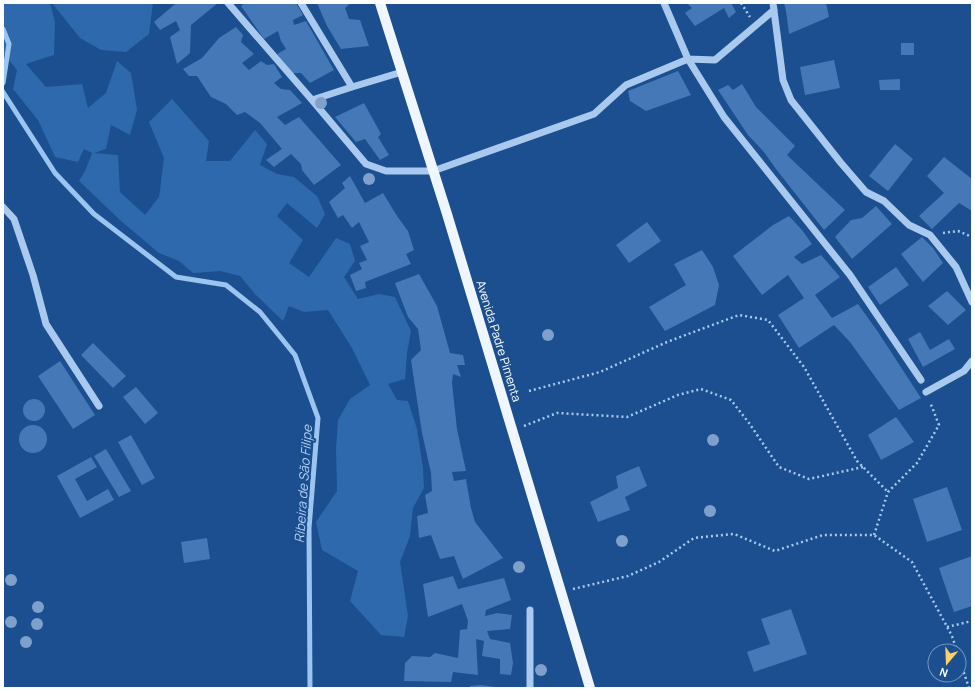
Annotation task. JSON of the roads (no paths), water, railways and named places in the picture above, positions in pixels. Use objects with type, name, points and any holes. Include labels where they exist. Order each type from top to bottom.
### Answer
[{"type":"main road","name":"Avenida Padre Pimenta","points":[[380,3],[433,171],[590,688]]},
{"type":"street","points":[[228,3],[366,164],[386,171],[433,171],[594,114],[626,85],[688,59],[715,60],[755,26],[774,6]]},
{"type":"street","points":[[301,3],[352,87]]},
{"type":"street","points":[[664,3],[688,59],[724,117],[850,275],[921,380]]},
{"type":"street","points":[[774,6],[783,80],[791,100],[866,192],[884,201],[909,225],[930,235],[956,267],[972,302]]},
{"type":"street","points":[[312,100],[402,72]]},
{"type":"street","points":[[3,206],[14,219],[33,276],[46,324],[99,406]]},
{"type":"street","points":[[926,392],[964,371],[972,361]]},
{"type":"street","points":[[530,610],[530,688]]},
{"type":"waterway","name":"Ribeira de São Filipe","points":[[3,29],[9,44],[3,83]]},
{"type":"waterway","name":"Ribeira de São Filipe","points":[[3,92],[55,173],[94,214],[176,277],[226,285],[260,312],[295,355],[318,418],[309,528],[310,688]]}]
